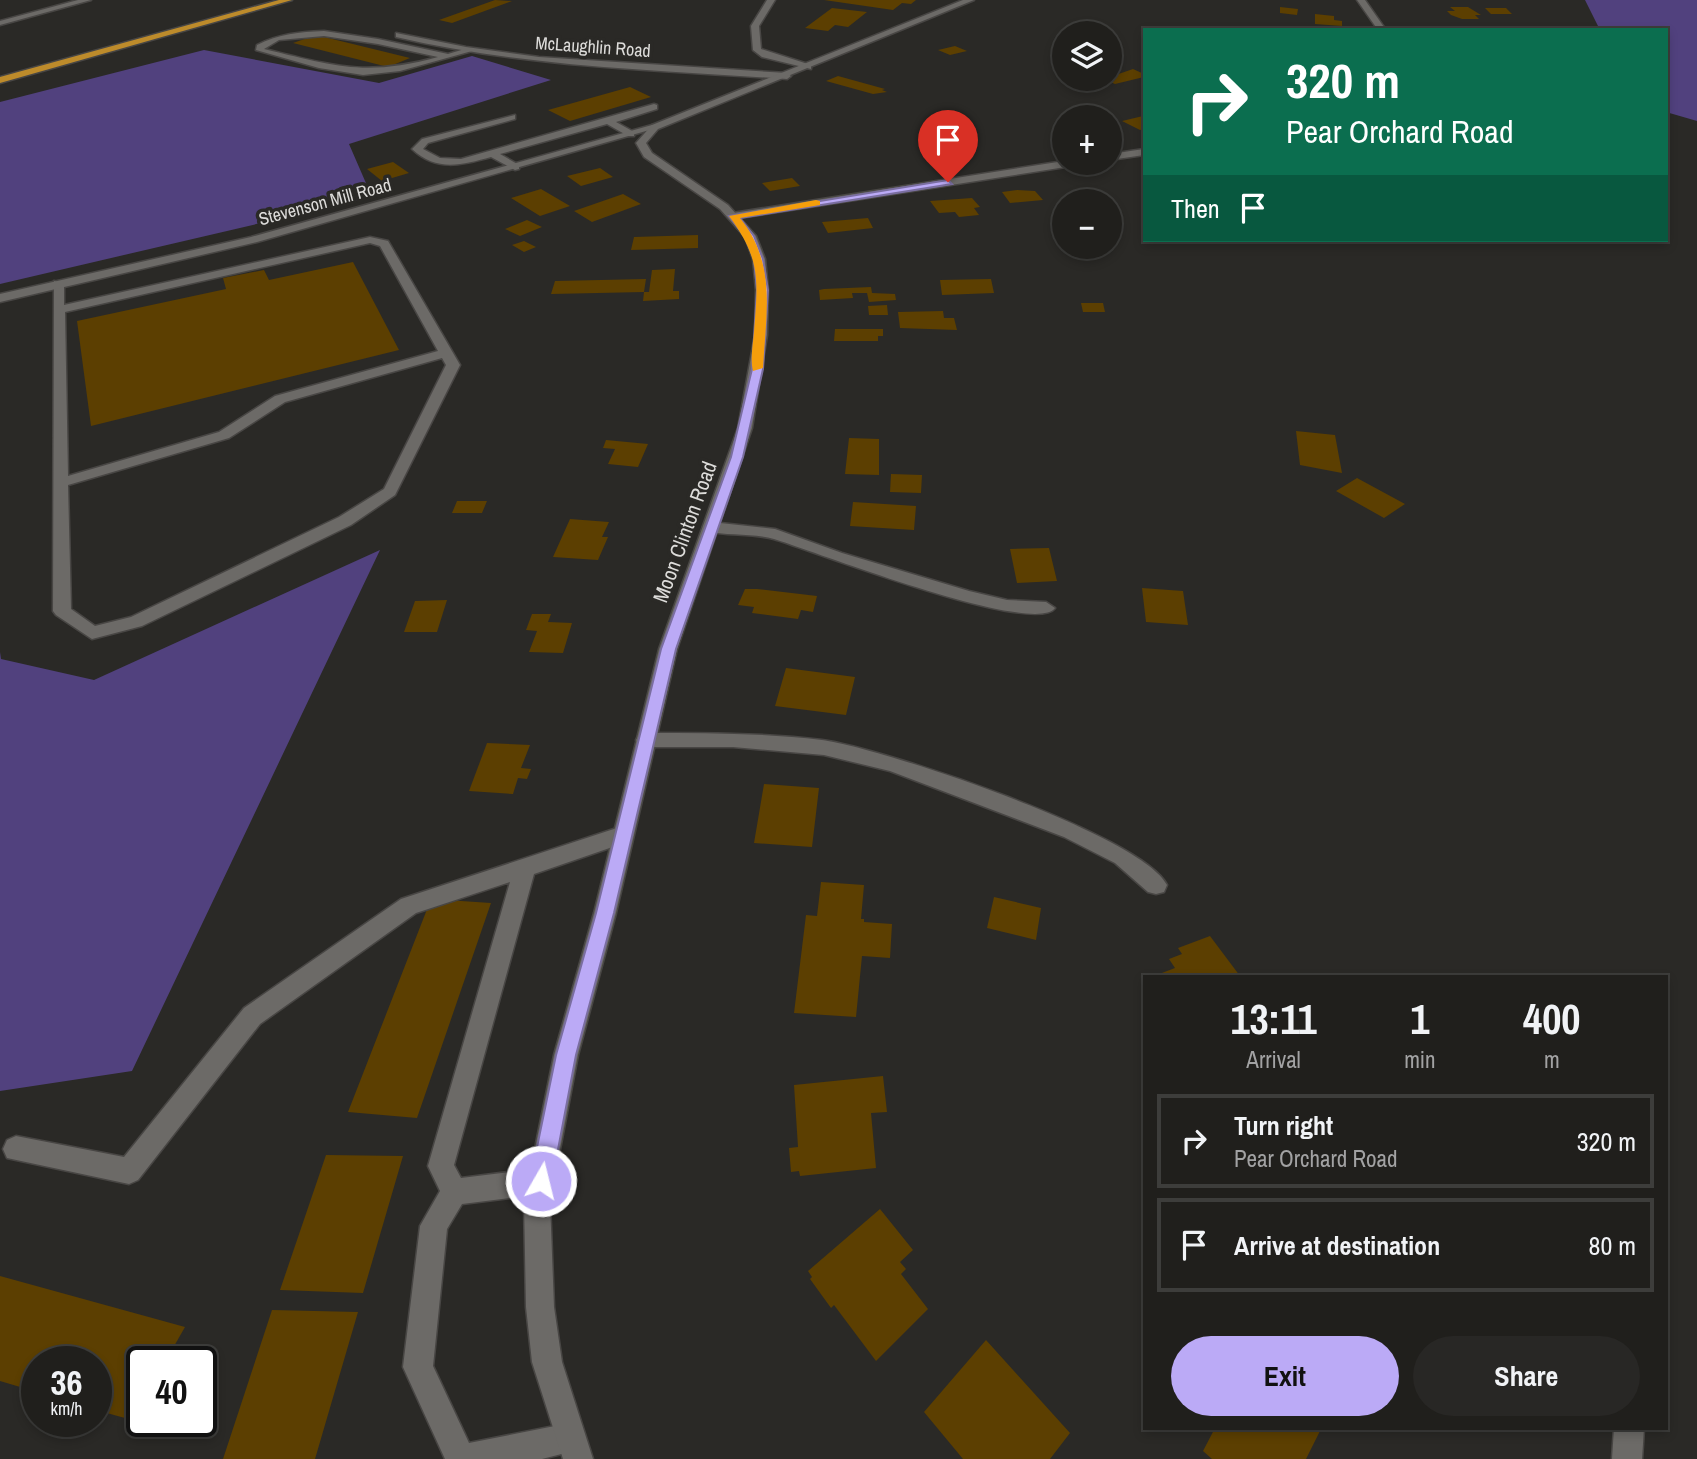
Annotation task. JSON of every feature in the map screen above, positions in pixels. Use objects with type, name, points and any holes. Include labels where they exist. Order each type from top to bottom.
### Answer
[{"type":"highway","points":[[0,72],[264,0]]},
{"type":"highway","points":[[0,80],[288,0]]},
{"type":"street","points":[[0,23],[87,0]]},
{"type":"street","points":[[771,0],[755,26],[757,50],[765,55],[808,67]]},
{"type":"street","points":[[655,127],[787,76],[966,0]]},
{"type":"street","points":[[1361,0],[1381,28]]},
{"type":"street","points":[[447,56],[313,33],[281,37],[260,47],[260,50],[368,72],[382,72],[468,51]]},
{"type":"street","name":"McLaughlin Road","points":[[399,35],[468,51],[560,62],[787,76]]},
{"type":"street","points":[[512,117],[425,141],[417,149],[444,165],[654,107]]},
{"type":"street","points":[[608,121],[631,134]]},
{"type":"street","name":"Stevenson Mill Road","points":[[0,298],[278,233],[655,127]]},
{"type":"street","name":"Moon Clinton Road","points":[[574,1448],[547,1362],[540,1307],[537,1202],[566,1055],[668,649],[745,428],[761,335],[762,290],[758,259],[750,236],[733,216],[642,149],[644,136],[655,127]]},
{"type":"street","points":[[1122,155],[1143,152]]},
{"type":"street","points":[[492,153],[515,167]]},
{"type":"street","points":[[733,216],[1052,166]]},
{"type":"street","points":[[58,284],[58,310],[60,483],[62,611],[92,633],[135,622],[345,521],[390,492],[453,365],[384,243],[370,240],[58,310]]},
{"type":"street","points":[[60,483],[225,435],[280,399],[446,353]]},
{"type":"street","points":[[711,527],[775,534],[836,557],[967,596],[1007,606],[1046,608]]},
{"type":"street","points":[[646,740],[733,740],[824,748],[893,764],[1071,831],[1123,857],[1156,885]]},
{"type":"street","points":[[16,1149],[129,1171],[252,1016],[409,906],[623,835]]},
{"type":"street","points":[[454,1192],[441,1166],[525,867]]},
{"type":"street","points":[[454,1192],[541,1181]]},
{"type":"street","points":[[454,1192],[434,1226],[418,1367],[461,1459]]},
{"type":"street","points":[[1627,1459],[1629,1430]]},
{"type":"street","points":[[466,1459],[574,1448]]},
{"type":"shaded area","points":[[1585,0],[1697,0],[1697,121],[1668,113],[1668,28],[1599,28]]},
{"type":"shaded area","points":[[204,50],[379,83],[472,56],[551,80],[349,144],[372,197],[0,284],[0,102]]},
{"type":"shaded area","points":[[380,550],[132,1071],[0,1091],[0,652],[1,659],[94,680]]},
{"type":"building","points":[[495,0],[512,1],[452,23],[439,20]]},
{"type":"building","points":[[824,0],[916,0],[911,4],[902,3],[893,10]]},
{"type":"building","points":[[1280,7],[1298,9],[1297,15],[1280,13]]},
{"type":"building","points":[[1450,7],[1468,7],[1481,15],[1475,15],[1479,19],[1462,19],[1447,11],[1455,11]]},
{"type":"building","points":[[832,8],[867,12],[848,27],[835,25],[828,31],[805,28]]},
{"type":"building","points":[[1485,8],[1506,8],[1512,14],[1491,14]]},
{"type":"building","points":[[1315,14],[1334,16],[1334,20],[1342,21],[1342,26],[1315,24]]},
{"type":"building","points":[[316,35],[410,58],[388,67],[293,43]]},
{"type":"building","points":[[955,46],[967,51],[950,55],[938,50]]},
{"type":"building","points":[[1133,69],[1143,74],[1143,77],[1122,82],[1122,73]]},
{"type":"building","points":[[838,76],[885,89],[882,90],[887,92],[873,94],[826,81]]},
{"type":"building","points":[[630,87],[651,97],[570,121],[548,110]]},
{"type":"building","points":[[1143,116],[1143,129],[1122,121]]},
{"type":"building","points":[[393,162],[409,173],[382,181],[367,169]]},
{"type":"building","points":[[600,168],[613,177],[581,186],[567,176]]},
{"type":"building","points":[[792,178],[800,186],[770,191],[762,183]]},
{"type":"building","points":[[541,189],[570,206],[540,216],[511,198]]},
{"type":"building","points":[[1035,191],[1043,200],[1010,203],[1002,192]]},
{"type":"building","points":[[623,194],[641,204],[592,222],[574,211]]},
{"type":"building","points":[[972,198],[980,207],[974,208],[979,215],[959,217],[955,212],[939,213],[930,201]]},
{"type":"building","points":[[868,218],[873,228],[828,233],[822,222]]},
{"type":"building","points":[[527,220],[542,227],[520,236],[505,229]]},
{"type":"building","points":[[698,235],[698,248],[631,250],[634,237]]},
{"type":"building","points":[[524,241],[536,247],[524,252],[512,245]]},
{"type":"building","points":[[353,262],[399,350],[91,426],[77,321],[226,289],[223,278],[264,270],[269,280]]},
{"type":"building","points":[[675,269],[673,291],[679,291],[679,299],[643,301],[644,292],[649,292],[652,270]]},
{"type":"building","points":[[646,279],[644,292],[551,294],[555,281]]},
{"type":"building","points":[[991,279],[994,293],[942,295],[940,280]]},
{"type":"building","points":[[871,287],[872,293],[895,294],[896,300],[869,302],[867,293],[852,293],[853,298],[820,300],[819,290]]},
{"type":"building","points":[[1081,303],[1103,303],[1105,312],[1083,312]]},
{"type":"building","points":[[887,305],[888,315],[869,315],[868,306]]},
{"type":"building","points":[[943,311],[944,318],[954,318],[957,330],[900,328],[898,312]]},
{"type":"building","points":[[835,329],[883,329],[883,336],[878,336],[878,341],[834,341]]},
{"type":"building","points":[[1296,431],[1335,435],[1342,473],[1300,465]]},
{"type":"building","points":[[849,438],[879,439],[879,475],[845,474]]},
{"type":"building","points":[[606,440],[648,444],[638,467],[608,464],[615,449],[603,448]]},
{"type":"building","points":[[891,474],[922,475],[921,493],[890,492]]},
{"type":"building","points":[[1357,478],[1405,504],[1384,518],[1336,491]]},
{"type":"building","points":[[457,501],[487,501],[482,513],[452,513]]},
{"type":"building","points":[[853,502],[916,506],[914,530],[850,526]]},
{"type":"building","points":[[570,519],[609,522],[602,537],[608,537],[598,560],[553,557]]},
{"type":"building","points":[[1049,548],[1057,581],[1017,583],[1010,549]]},
{"type":"building","points":[[1142,588],[1183,591],[1188,625],[1146,622]]},
{"type":"building","points":[[745,589],[817,596],[813,612],[801,610],[798,619],[752,613],[754,607],[738,605]]},
{"type":"building","points":[[447,600],[437,632],[404,632],[415,601]]},
{"type":"building","points":[[532,614],[551,614],[548,622],[572,623],[563,653],[529,652],[537,631],[526,630]]},
{"type":"building","points":[[786,668],[855,677],[846,715],[775,706]]},
{"type":"building","points":[[487,743],[530,745],[521,768],[531,769],[527,779],[518,778],[513,794],[469,791]]},
{"type":"building","points":[[764,784],[819,788],[812,847],[754,843]]},
{"type":"building","points":[[821,882],[864,885],[861,919],[864,919],[864,922],[892,924],[890,958],[862,956],[856,1017],[794,1013],[806,915],[817,916]]},
{"type":"building","points":[[994,897],[1041,908],[1036,940],[987,928]]},
{"type":"building","points":[[431,899],[491,903],[417,1118],[348,1112]]},
{"type":"building","points":[[1210,936],[1239,975],[1157,975],[1175,968],[1169,959],[1182,954],[1178,948]]},
{"type":"building","points":[[883,1076],[887,1112],[871,1113],[876,1168],[800,1176],[799,1171],[791,1172],[789,1148],[798,1147],[794,1085]]},
{"type":"building","points":[[326,1155],[403,1156],[363,1293],[280,1290]]},
{"type":"building","points":[[880,1209],[913,1250],[900,1262],[906,1269],[901,1274],[928,1309],[876,1361],[834,1305],[831,1308],[810,1279],[812,1277],[808,1271]]},
{"type":"building","points":[[0,1276],[185,1327],[174,1346],[126,1346],[126,1418],[112,1414],[112,1346],[21,1346],[21,1387],[0,1381]]},
{"type":"building","points":[[272,1310],[358,1312],[315,1459],[223,1459]]},
{"type":"building","points":[[986,1340],[1070,1433],[1050,1459],[963,1459],[924,1412]]},
{"type":"building","points":[[1214,1430],[1320,1431],[1306,1459],[1212,1459],[1203,1451]]},
{"type":"slow traffic","points":[[757,368],[762,290],[758,259],[750,236],[733,216],[816,203]]},
{"type":"route","points":[[541,1181],[566,1055],[605,913],[668,649],[737,457],[757,369],[762,290],[758,259],[750,236],[733,216],[948,182]]}]
